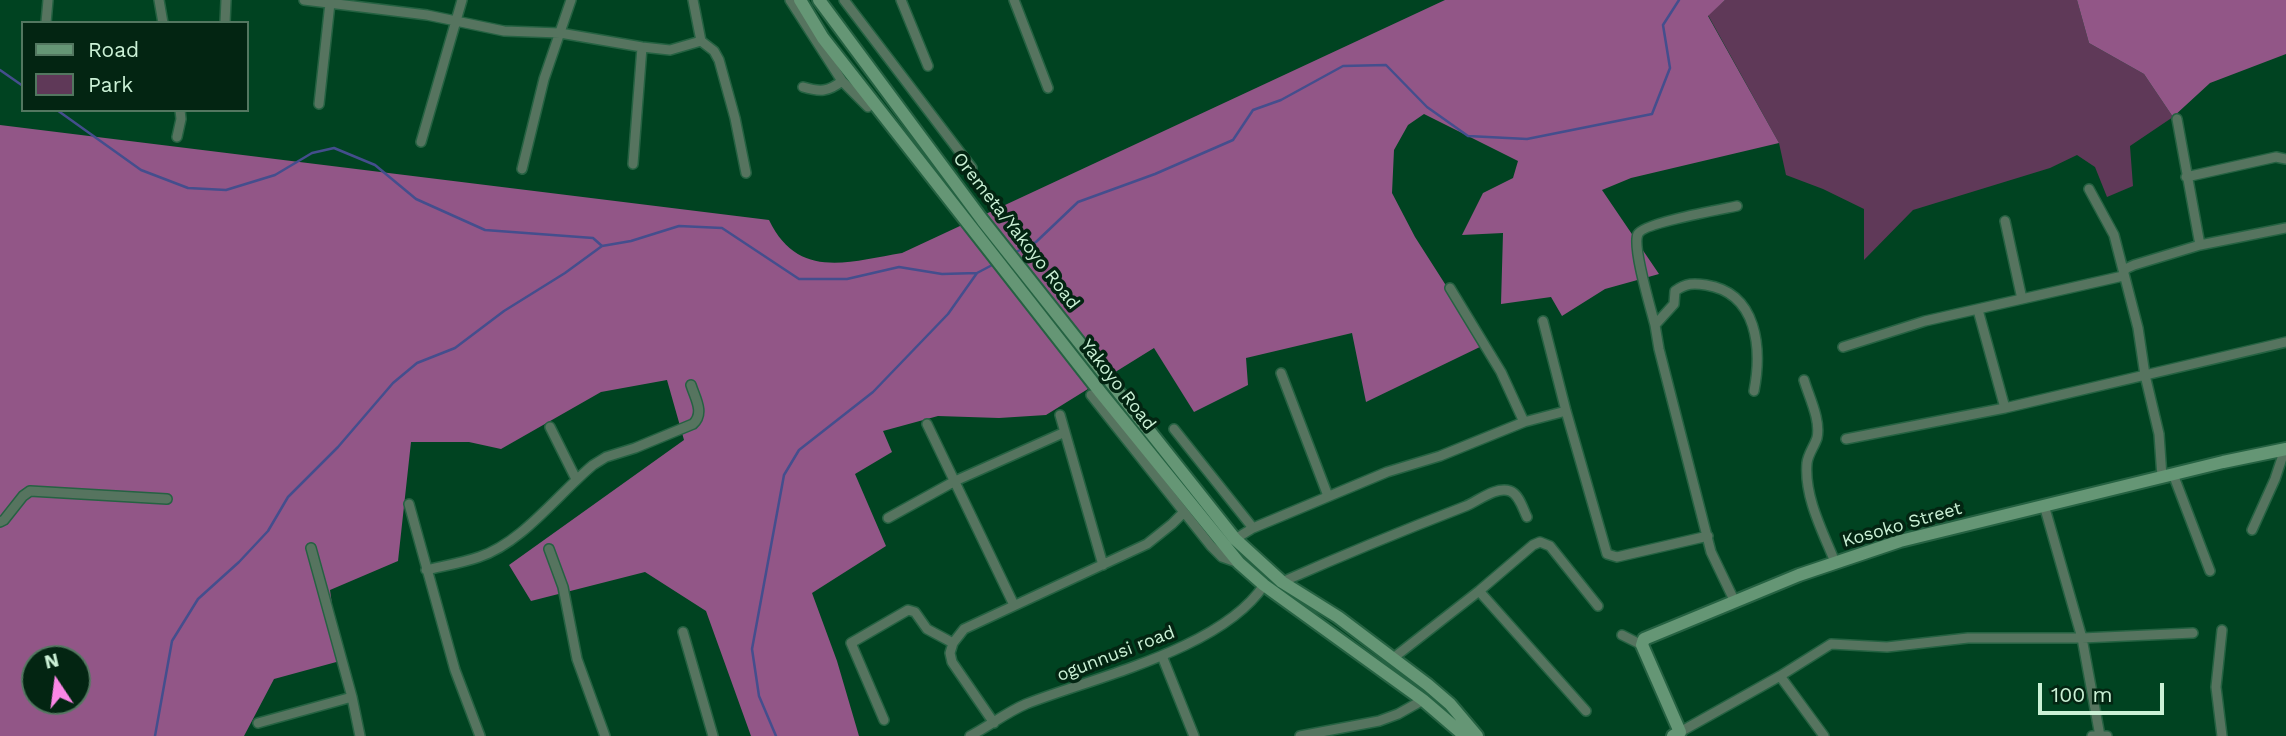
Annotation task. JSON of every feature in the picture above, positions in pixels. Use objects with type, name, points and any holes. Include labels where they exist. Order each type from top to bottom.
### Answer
[{"type":"main road","name":"Yakoyo Road","points":[[800,0],[823,37],[1161,468],[1239,563],[1264,585],[1423,699],[1465,736]]},
{"type":"main road","name":"Oremeta/Yakoyo Road","points":[[819,0],[983,221],[1235,539],[1282,582],[1338,617],[1450,704],[1477,736]]},
{"type":"main road","name":"Kosoko Street","points":[[1642,645],[1644,639],[1735,601],[1835,562],[1900,541],[2286,449]]},
{"type":"main road","points":[[1642,645],[1677,734]]},
{"type":"street","points":[[46,21],[48,0]]},
{"type":"street","points":[[159,0],[163,21]]},
{"type":"street","points":[[225,21],[226,0]]},
{"type":"street","points":[[304,0],[404,12],[504,31],[560,33],[670,50],[701,41]]},
{"type":"street","points":[[421,142],[461,0]]},
{"type":"street","points":[[522,169],[544,79],[571,0]]},
{"type":"street","points":[[694,0],[701,41],[714,51],[719,60],[746,173]]},
{"type":"street","points":[[790,0],[842,81],[868,107]]},
{"type":"street","points":[[844,0],[972,168]]},
{"type":"street","points":[[901,0],[928,66]]},
{"type":"street","points":[[1014,0],[1048,88]]},
{"type":"street","points":[[319,104],[330,3]]},
{"type":"street","points":[[633,164],[642,47]]},
{"type":"street","points":[[803,88],[819,92],[831,90],[842,81]]},
{"type":"street","points":[[177,137],[180,112]]},
{"type":"street","points":[[2178,119],[2200,245]]},
{"type":"street","points":[[2186,177],[2276,157],[2286,159]]},
{"type":"street","points":[[2089,189],[2113,235],[2138,328],[2144,375],[2168,475],[2210,571]]},
{"type":"street","points":[[1735,601],[1713,557],[1659,349],[1637,248],[1638,234],[1656,224],[1737,206]]},
{"type":"street","points":[[2005,221],[2022,299]]},
{"type":"street","points":[[2123,276],[2125,269],[2200,245],[2286,228]]},
{"type":"street","points":[[1843,347],[1914,324],[2123,276]]},
{"type":"street","points":[[1655,325],[1674,304],[1675,291],[1682,286],[1694,283],[1731,292],[1745,305],[1750,317],[1758,358],[1754,391]]},
{"type":"street","points":[[1450,288],[1501,372],[1524,422]]},
{"type":"street","points":[[1978,310],[2005,408]]},
{"type":"street","points":[[1543,321],[1607,554],[1617,557],[1708,536]]},
{"type":"street","points":[[1846,439],[2005,408],[2286,342]]},
{"type":"street","points":[[1281,373],[1328,496]]},
{"type":"street","points":[[1804,380],[1818,425],[1807,463],[1808,486],[1816,516],[1835,562]]},
{"type":"street","points":[[426,570],[491,552],[511,540],[576,478],[606,457],[693,424],[700,412],[691,385]]},
{"type":"street","points":[[1091,396],[1183,513],[1222,557],[1239,563]]},
{"type":"street","points":[[1235,539],[1253,528],[1387,472],[1440,456],[1524,422],[1566,411]]},
{"type":"street","points":[[1059,415],[1103,565]]},
{"type":"street","points":[[927,425],[1014,605]]},
{"type":"street","points":[[550,427],[576,478]]},
{"type":"street","points":[[1174,429],[1253,528]]},
{"type":"street","points":[[888,518],[955,481],[1065,432]]},
{"type":"street","points":[[2252,530],[2286,449]]},
{"type":"street","points":[[1282,582],[1376,540],[1502,490],[1516,495],[1527,517]]},
{"type":"street","points":[[0,522],[30,491],[167,499]]},
{"type":"street","points":[[409,505],[455,670],[480,736]]},
{"type":"street","points":[[2044,505],[2082,638],[2100,736]]},
{"type":"street","points":[[994,723],[952,662],[950,653],[953,643],[964,629],[1147,544],[1183,513]]},
{"type":"street","points":[[1392,659],[1540,542],[1550,546],[1598,606]]},
{"type":"street","points":[[311,548],[360,736]]},
{"type":"street","points":[[549,549],[563,587],[577,659],[605,736]]},
{"type":"street","name":"ogunnusi road","points":[[970,736],[1024,705],[1162,656],[1244,610],[1264,585]]},
{"type":"street","points":[[1479,592],[1586,711]]},
{"type":"street","points":[[884,720],[851,643],[908,610],[915,612],[928,629],[953,643]]},
{"type":"street","points":[[2222,631],[2216,687],[2222,736]]},
{"type":"street","points":[[683,632],[713,736]]},
{"type":"street","points":[[1677,734],[1831,644],[1887,647],[1968,638],[2082,638],[2193,633]]},
{"type":"street","points":[[1622,635],[1642,645]]},
{"type":"street","points":[[1162,656],[1194,736]]},
{"type":"street","points":[[1780,676],[1824,736]]},
{"type":"street","points":[[258,723],[352,697]]},
{"type":"street","points":[[1300,736],[1379,721],[1398,714],[1423,699]]},
{"type":"street","points":[[2092,736],[2107,736]]},
{"type":"green space","points":[[1725,0],[2077,0],[2089,43],[2144,74],[2173,117],[2130,146],[2133,186],[2107,197],[2095,167],[2077,155],[2050,168],[1913,210],[1864,260],[1864,209],[1786,175],[1779,143],[1708,15]]},
{"type":"shaded area","points":[[1445,0],[1725,0],[1708,16],[1779,143],[1631,178],[1602,190],[1659,274],[1605,289],[1562,316],[1551,297],[1501,304],[1503,233],[1462,235],[1483,193],[1513,178],[1518,161],[1424,114],[1408,125],[1394,150],[1392,193],[1415,237],[1484,345],[1366,402],[1352,333],[1246,358],[1248,385],[1194,412],[1154,348],[1046,415],[999,418],[938,416],[883,431],[892,452],[855,474],[886,546],[812,593],[837,661],[859,736],[751,736],[706,611],[645,572],[531,601],[509,565],[684,440],[667,380],[601,392],[501,449],[469,442],[411,442],[398,561],[330,590],[340,661],[274,679],[244,736],[0,736],[0,125],[769,220],[781,239],[794,252],[810,259],[826,262],[863,260],[902,253]]},
{"type":"shaded area","points":[[2077,0],[2286,0],[2286,54],[2210,83],[2173,117],[2144,74],[2089,43]]},
{"type":"waterway","points":[[1014,253],[1036,242],[1078,202],[1155,174],[1233,140],[1253,110],[1281,100],[1343,66],[1386,65],[1427,107],[1468,136],[1527,139],[1652,114],[1670,68],[1663,25],[1679,0]]},
{"type":"waterway","points":[[0,70],[21,85]]},
{"type":"waterway","points":[[60,112],[141,170],[188,188],[226,190],[275,175],[312,153],[334,148],[375,165],[416,199],[485,230],[593,238],[602,246],[631,241],[679,226],[722,228],[799,279],[847,279],[899,267],[942,274],[977,273],[996,263]]},
{"type":"waterway","points":[[155,736],[172,641],[198,599],[268,531],[288,497],[338,447],[393,383],[417,363],[455,348],[504,311],[602,246]]},
{"type":"waterway","points":[[776,736],[759,696],[752,649],[784,475],[799,450],[873,392],[948,314],[977,273]]}]
